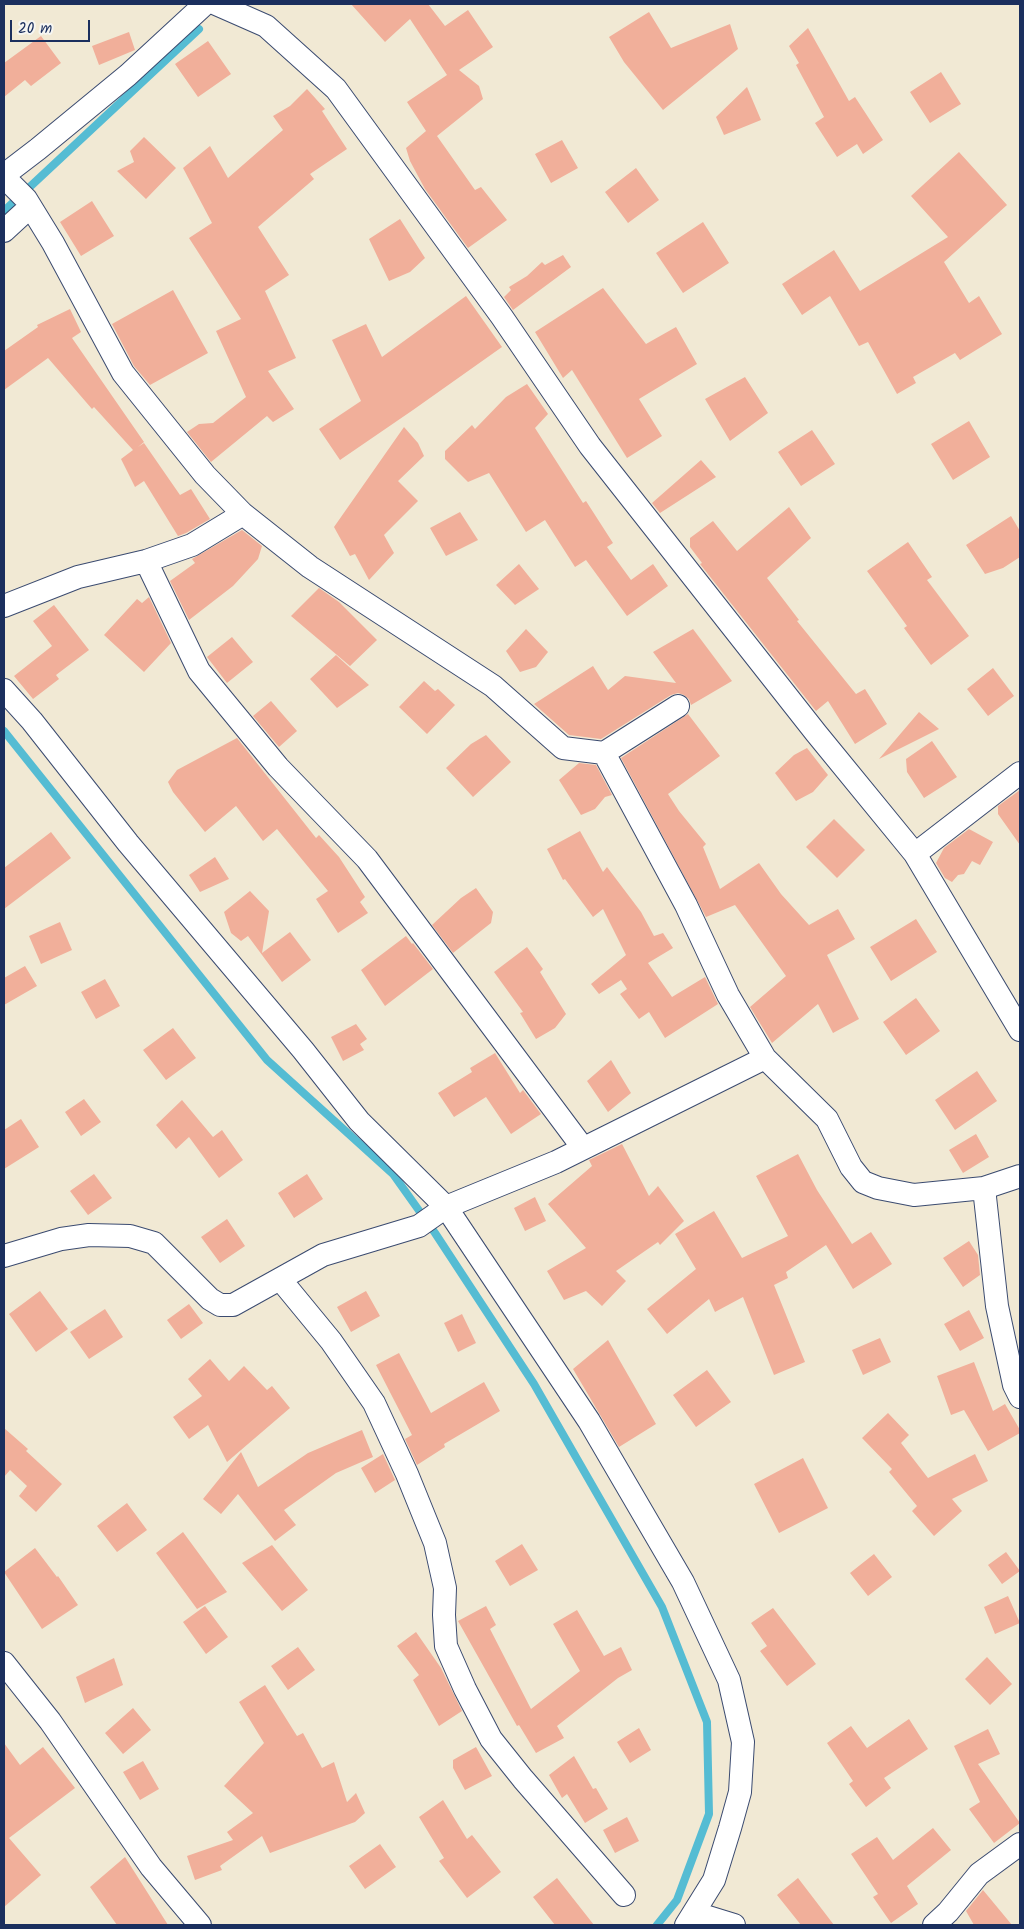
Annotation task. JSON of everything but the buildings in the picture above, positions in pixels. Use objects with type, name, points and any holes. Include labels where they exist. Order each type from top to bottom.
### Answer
[{"type":"street","points":[[4,231],[15,188],[38,149],[128,75],[205,4]]},
{"type":"street","points":[[216,4],[266,26],[336,89],[502,317],[590,446],[816,733],[915,854],[1020,1030]]},
{"type":"street","points":[[15,188],[53,243],[123,373],[205,475],[243,514],[310,568],[493,686],[563,748],[604,753],[678,706]]},
{"type":"street","points":[[4,606],[78,577],[146,562],[192,545],[243,514]]},
{"type":"street","points":[[146,562],[199,671],[278,767],[367,858],[583,1148]]},
{"type":"street","points":[[4,690],[32,721],[128,843],[303,1050],[434,1215],[589,1422],[683,1582],[729,1680],[743,1742],[740,1792],[714,1880],[691,1919],[734,1925]]},
{"type":"street","points":[[604,753],[686,905],[728,995],[765,1058],[827,1119],[851,1167],[863,1182],[878,1188],[914,1195],[984,1188],[1020,1176]]},
{"type":"street","points":[[915,854],[1020,773]]},
{"type":"street","points":[[4,1256],[70,1238],[89,1235],[130,1236],[154,1243],[210,1299],[220,1306],[232,1305],[323,1255],[434,1215],[556,1162],[765,1058]]},
{"type":"street","points":[[984,1188],[997,1306],[1014,1385],[1020,1397]]},
{"type":"street","points":[[280,1279],[331,1341],[374,1403],[407,1474],[435,1543],[445,1588],[446,1646],[465,1689],[491,1739],[523,1780],[624,1895]]},
{"type":"street","points":[[4,1663],[50,1721],[152,1867],[200,1925]]},
{"type":"street","points":[[934,1925],[948,1912],[979,1874],[1020,1844]]},
{"type":"waterway","points":[[4,211],[199,29]]},
{"type":"waterway","points":[[4,731],[267,1060],[393,1174],[435,1233],[534,1384],[662,1607],[707,1722],[709,1814],[677,1900],[657,1925]]}]
